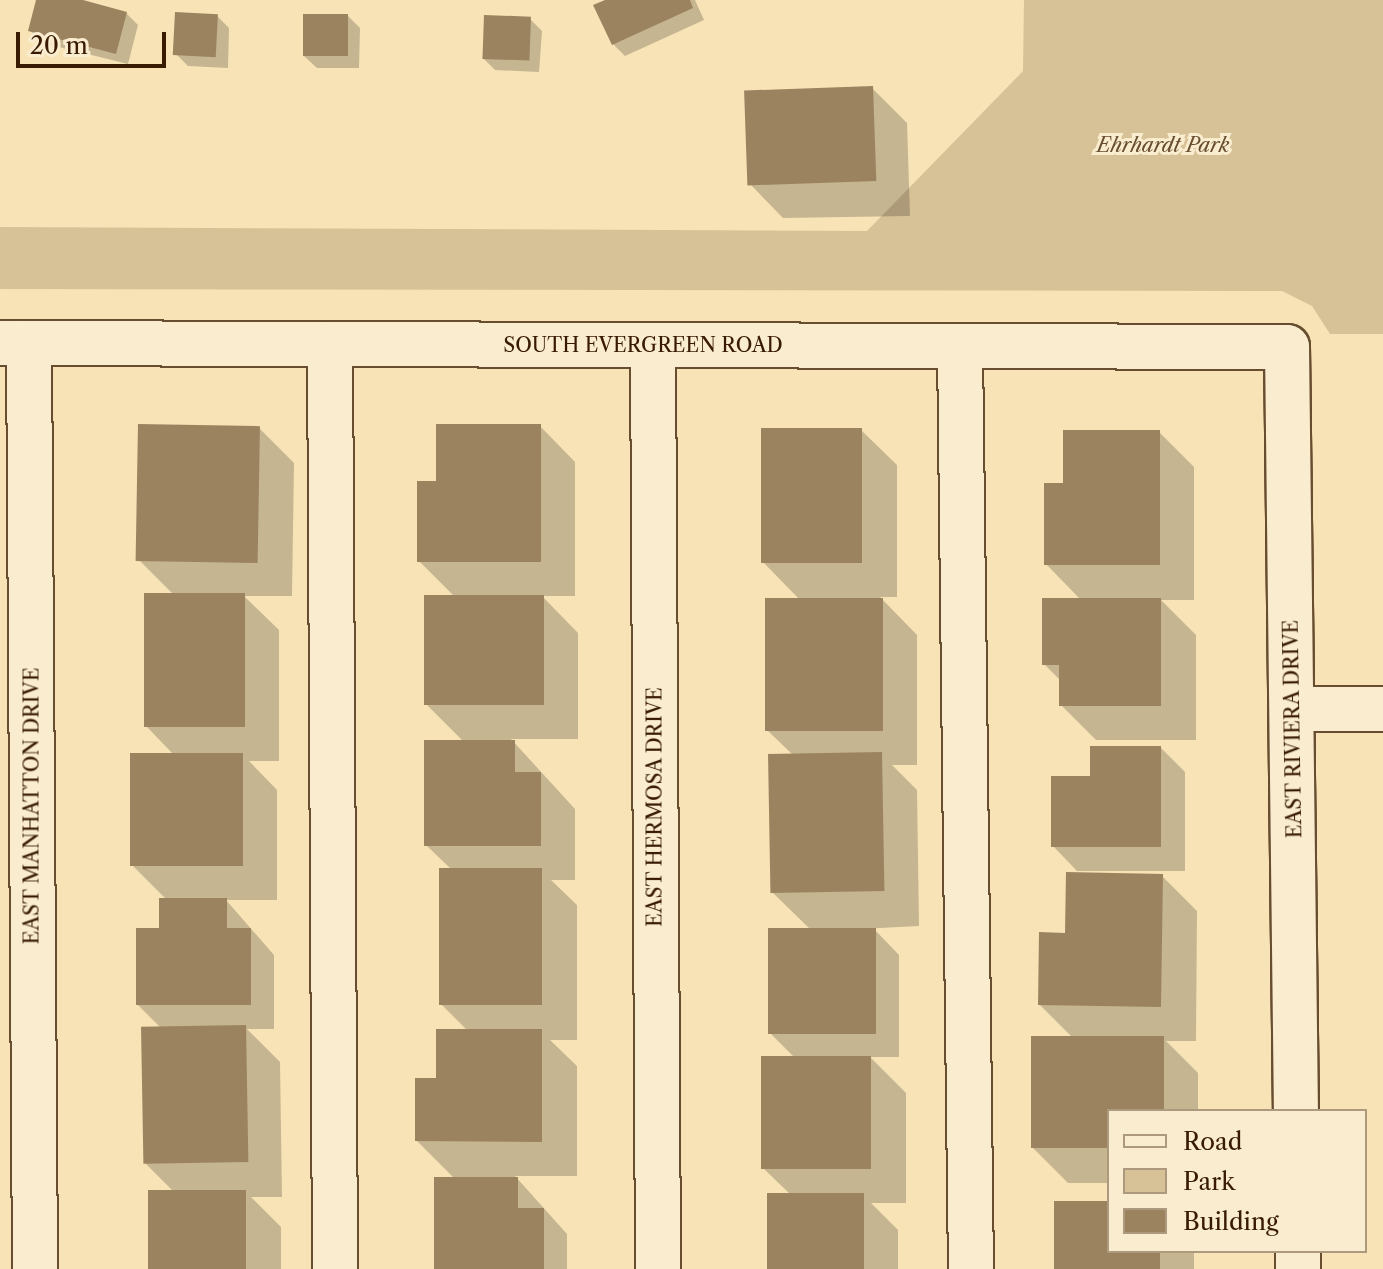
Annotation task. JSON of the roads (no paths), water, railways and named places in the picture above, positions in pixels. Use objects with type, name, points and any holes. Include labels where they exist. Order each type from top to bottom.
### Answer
[{"type":"street","name":"SOUTH EVERGREEN ROAD","points":[[15,343],[1287,347]]},
{"type":"street","name":"EAST MANHATTON DRIVE","points":[[15,343],[35,1269]]},
{"type":"street","points":[[330,344],[335,1269]]},
{"type":"street","name":"EAST HERMOSA DRIVE","points":[[653,345],[658,1269]]},
{"type":"street","points":[[960,346],[971,1269]]},
{"type":"street","name":"EAST RIVIERA DRIVE","points":[[1287,347],[1296,1109]]},
{"type":"street","points":[[1293,709],[1383,709]]},
{"type":"park label","name":"Ehrhardt Park","points":[[1163,145]]}]
